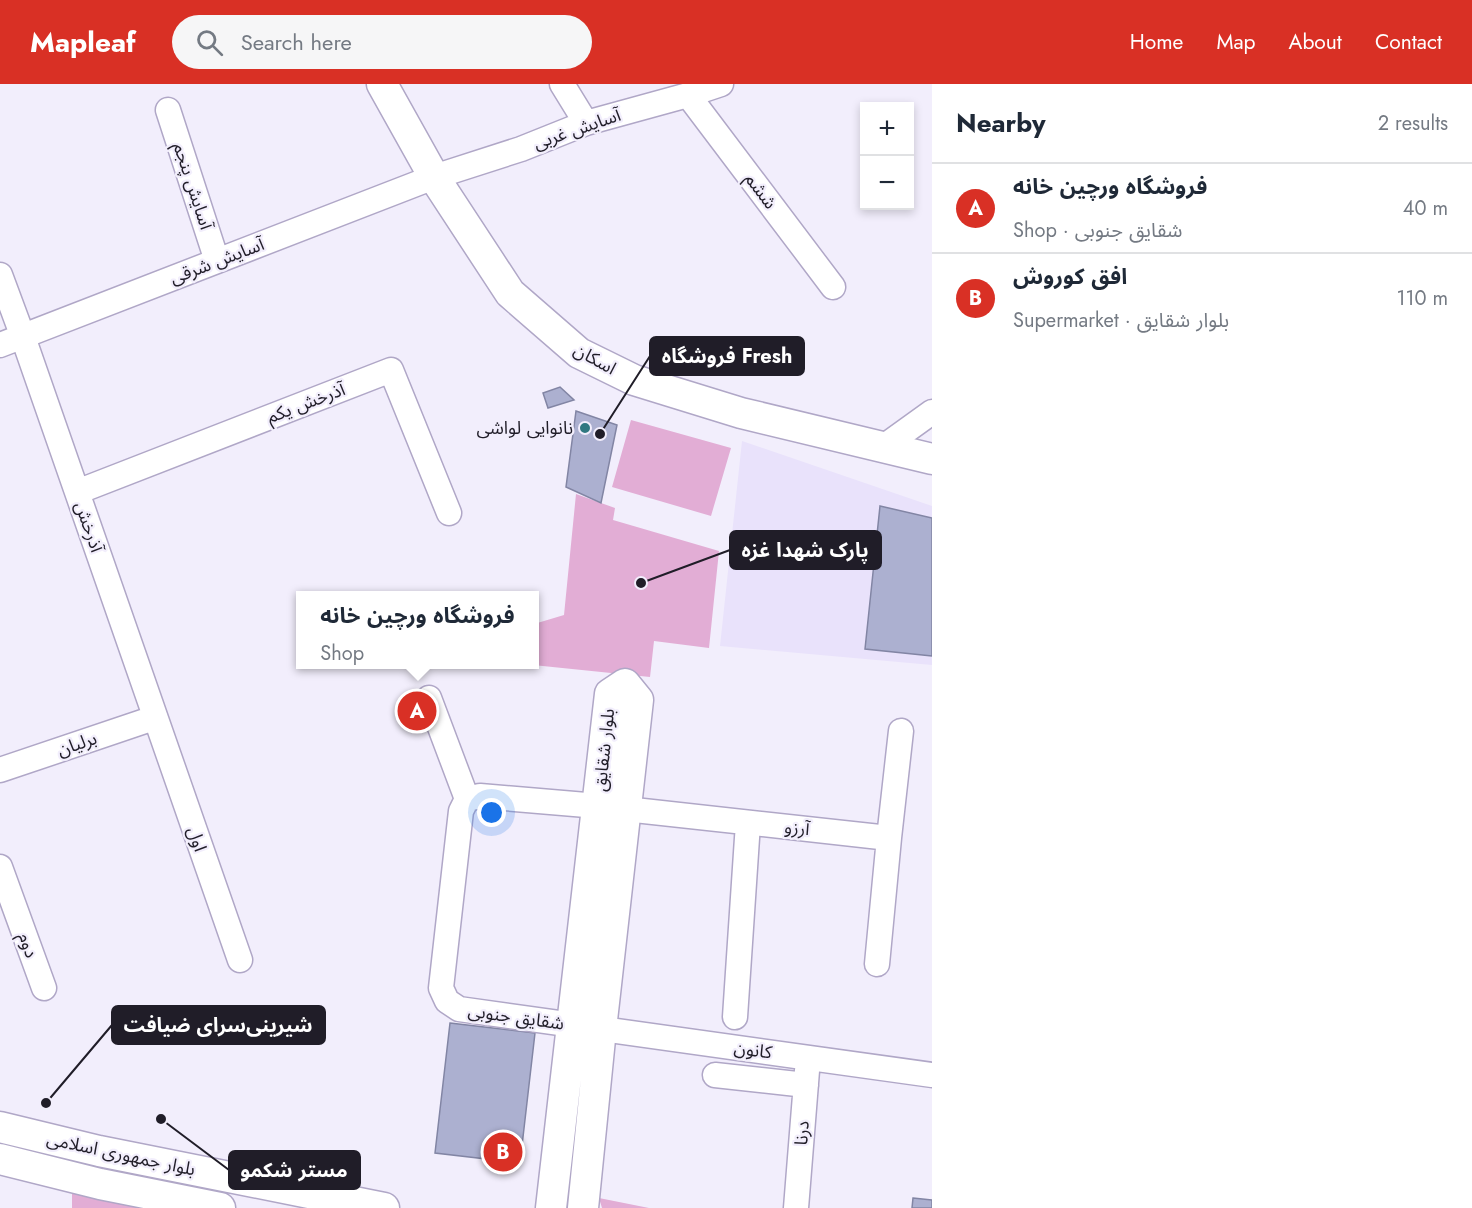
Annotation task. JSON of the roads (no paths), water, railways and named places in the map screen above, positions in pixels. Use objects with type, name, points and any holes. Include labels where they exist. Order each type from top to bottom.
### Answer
[{"type":"street","name":"اسکان","points":[[382,84],[434,177],[510,293],[579,353],[634,380],[741,413],[932,459]]},
{"type":"street","points":[[562,84],[586,123]]},
{"type":"street","name":"آسایش غربی","points":[[434,177],[521,149],[586,123],[721,84]]},
{"type":"street","name":"ششم","points":[[688,95],[833,287]]},
{"type":"street","name":"آسایش پنجم","points":[[168,110],[217,261]]},
{"type":"street","name":"آسایش شرقی","points":[[0,345],[434,177]]},
{"type":"street","name":"آذرخش","points":[[0,275],[154,718]]},
{"type":"street","name":"آذرخش یکم","points":[[76,492],[391,370],[449,513]]},
{"type":"street","points":[[882,448],[932,412]]},
{"type":"street","points":[[429,698],[474,798],[612,808]]},
{"type":"street","name":"برلیان","points":[[0,771],[154,718]]},
{"type":"street","name":"اول","points":[[154,718],[240,960]]},
{"type":"street","points":[[877,964],[901,731]]},
{"type":"street","name":"شقایق جنوبی","points":[[474,798],[461,811],[441,988],[447,1001],[459,1009],[587,1027]]},
{"type":"street","name":"آرزو","points":[[612,808],[889,838]]},
{"type":"street","name":"بلوار شقایق","points":[[586,1205],[587,1027],[612,808]]},
{"type":"street","points":[[735,1017],[748,823]]},
{"type":"street","name":"دوم","points":[[0,867],[44,988]]},
{"type":"street","name":"بلوار شقایق","points":[[547,1203],[587,1027]]},
{"type":"street","name":"کانون","points":[[587,1027],[932,1075]]},
{"type":"street","name":"درنا","points":[[796,1208],[808,1058]]},
{"type":"street","points":[[715,1075],[806,1085]]},
{"type":"street","name":"بلوار جمهوری اسلامی","points":[[0,1127],[99,1151],[384,1208]]},
{"type":"street","name":"بلوار جمهوری اسلامی","points":[[0,1159],[100,1184],[220,1208]]},
{"type":"place","name":"نانوایی لواشی","points":[[585,428]]},
{"type":"place","name":"فروشگاه Fresh","points":[[600,434]]},
{"type":"place","name":"پارک شهدا غزه","points":[[641,583]]},
{"type":"place","name":"فروشگاه ورچین خانه","points":[[417,711]]},
{"type":"place","name":"شیرینی‌سرای ضیافت","points":[[46,1103]]},
{"type":"place","name":"مستر شکمو","points":[[161,1119]]},
{"type":"place","name":"افق کوروش","points":[[503,1152]]}]
